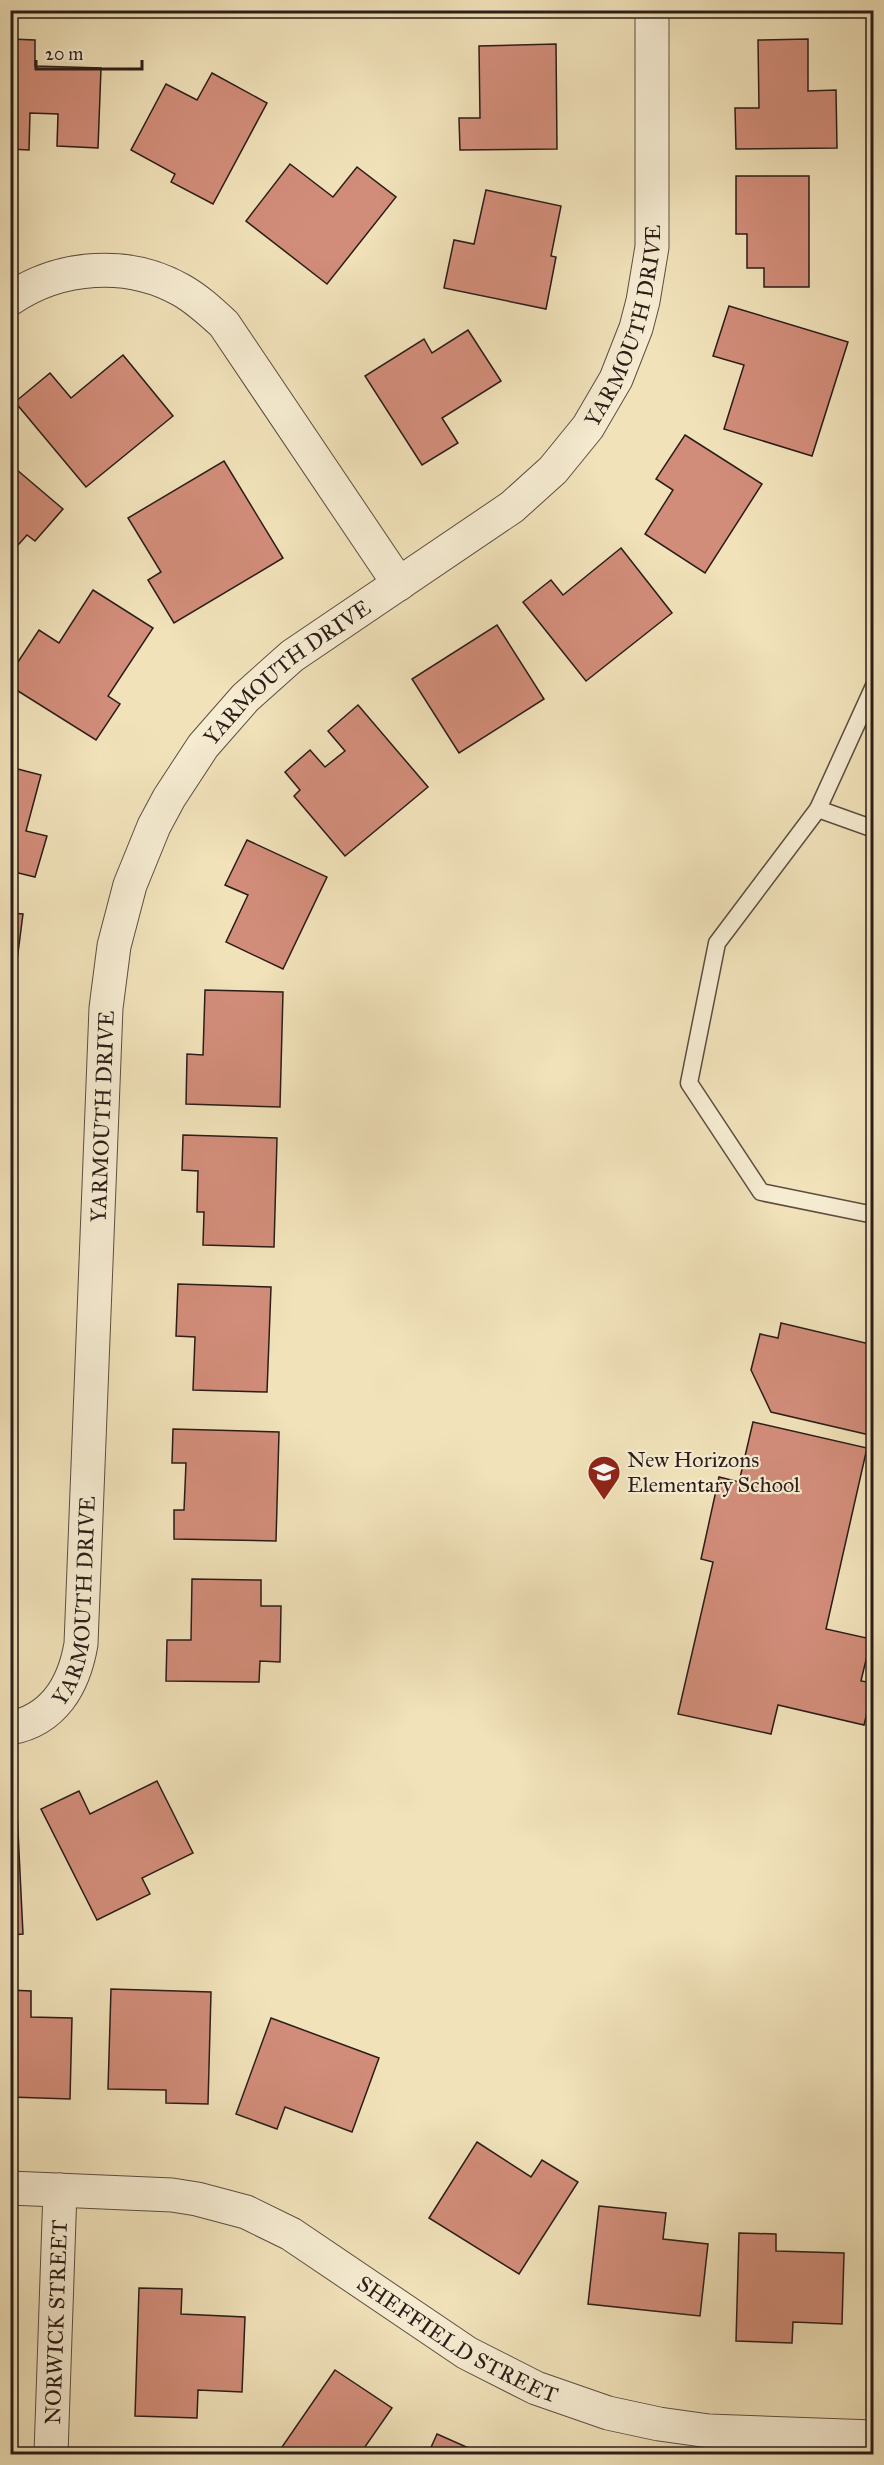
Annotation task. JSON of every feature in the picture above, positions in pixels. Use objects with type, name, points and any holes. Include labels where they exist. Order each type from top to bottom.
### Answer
[{"type":"street","name":"YARMOUTH DRIVE","points":[[10,1728],[22,1726],[46,1713],[65,1693],[77,1669],[81,1644],[106,1008],[114,946],[130,885],[168,798],[203,746],[245,698],[292,656],[512,507],[553,470],[588,427],[616,379],[636,328],[643,302],[652,247],[652,10]]},
{"type":"street","points":[[10,299],[47,280],[74,272],[101,270],[129,272],[156,278],[204,305],[224,324],[399,584]]},
{"type":"street","name":"SHEFFIELD STREET","points":[[10,2188],[172,2195],[246,2212],[291,2234],[467,2353],[536,2388],[608,2413],[659,2424],[709,2431],[873,2437]]},
{"type":"street","name":"NORWICK STREET","points":[[51,2454],[60,2190]]},
{"type":"lane","points":[[873,686],[818,809],[717,943],[689,1083],[761,1192],[873,1215]]},
{"type":"lane","points":[[818,809],[873,829]]},
{"type":"building","points":[[10,39],[35,40],[35,66],[101,68],[98,148],[57,146],[58,114],[30,113],[29,150],[10,149]]},
{"type":"building","points":[[808,39],[808,91],[836,90],[837,148],[736,149],[735,108],[759,108],[758,40]]},
{"type":"building","points":[[556,44],[557,149],[460,150],[459,118],[480,118],[479,46]]},
{"type":"building","points":[[212,73],[267,103],[213,204],[171,182],[175,174],[131,150],[166,84],[197,100]]},
{"type":"building","points":[[290,164],[333,197],[357,167],[396,197],[327,284],[246,221]]},
{"type":"building","points":[[736,176],[809,176],[809,287],[764,287],[764,268],[747,268],[747,234],[736,234]]},
{"type":"building","points":[[486,190],[561,206],[551,256],[556,257],[546,309],[444,288],[454,240],[474,244]]},
{"type":"building","points":[[729,306],[848,342],[812,456],[724,429],[744,365],[713,356]]},
{"type":"building","points":[[468,330],[501,381],[442,418],[458,443],[422,465],[365,376],[424,339],[432,353]]},
{"type":"building","points":[[123,355],[173,416],[86,487],[15,402],[50,373],[71,398]]},
{"type":"building","points":[[685,435],[762,484],[705,573],[645,534],[673,490],[656,479]]},
{"type":"building","points":[[224,461],[283,558],[174,623],[148,580],[161,572],[128,518]]},
{"type":"building","points":[[10,464],[63,509],[35,541],[27,535],[10,554]]},
{"type":"building","points":[[621,548],[672,613],[586,681],[523,602],[551,580],[563,595]]},
{"type":"building","points":[[93,590],[153,628],[108,696],[120,704],[96,740],[10,686],[10,674],[39,630],[59,643]]},
{"type":"building","points":[[497,625],[544,699],[459,753],[412,679]]},
{"type":"building","points":[[358,705],[428,787],[345,856],[294,796],[300,790],[285,772],[310,750],[325,767],[345,751],[328,731]]},
{"type":"building","points":[[10,767],[41,775],[26,831],[47,836],[35,877],[10,871]]},
{"type":"building","points":[[247,840],[327,877],[283,969],[226,942],[248,895],[225,885]]},
{"type":"building","points":[[10,913],[23,914],[10,1015]]},
{"type":"building","points":[[205,990],[283,992],[280,1107],[186,1104],[187,1054],[203,1055]]},
{"type":"building","points":[[10,1083],[15,1083],[11,1190],[10,1190]]},
{"type":"building","points":[[183,1135],[277,1138],[274,1247],[203,1245],[204,1212],[197,1212],[198,1171],[182,1170]]},
{"type":"building","points":[[178,1284],[271,1287],[267,1392],[193,1390],[195,1337],[176,1336]]},
{"type":"building","points":[[781,1323],[874,1345],[874,1436],[771,1412],[751,1370],[760,1334],[778,1338]]},
{"type":"building","points":[[753,1422],[867,1448],[826,1629],[871,1639],[861,1681],[874,1683],[864,1725],[778,1705],[771,1734],[678,1714],[713,1562],[701,1559],[719,1477],[739,1482]]},
{"type":"building","points":[[173,1429],[279,1432],[276,1541],[174,1539],[174,1510],[184,1510],[186,1463],[172,1463]]},
{"type":"building","points":[[192,1579],[261,1580],[261,1606],[281,1606],[280,1662],[260,1661],[259,1682],[166,1681],[167,1640],[191,1640]]},
{"type":"building","points":[[157,1781],[193,1853],[142,1878],[150,1894],[97,1920],[41,1809],[79,1791],[90,1814]]},
{"type":"building","points":[[10,1811],[17,1811],[23,1934],[10,1935]]},
{"type":"building","points":[[111,1989],[211,1992],[208,2104],[166,2103],[166,2090],[108,2089]]},
{"type":"building","points":[[10,1990],[31,1991],[31,2017],[72,2018],[70,2099],[10,2097]]},
{"type":"building","points":[[271,2018],[379,2058],[352,2132],[285,2107],[277,2129],[236,2114]]},
{"type":"building","points":[[477,2142],[531,2177],[542,2160],[578,2182],[519,2274],[429,2218]]},
{"type":"building","points":[[599,2206],[666,2213],[663,2239],[708,2244],[700,2316],[588,2304]]},
{"type":"building","points":[[739,2233],[776,2234],[776,2251],[844,2253],[842,2324],[793,2322],[792,2343],[736,2341]]},
{"type":"building","points":[[139,2288],[182,2289],[181,2314],[245,2317],[242,2392],[198,2390],[197,2418],[135,2416]]},
{"type":"building","points":[[335,2370],[392,2408],[360,2454],[293,2454],[282,2447]]},
{"type":"building","points":[[437,2434],[480,2453],[428,2454]]},
{"type":"place","name":"New Horizons Elementary School","points":[[604,1501]]}]
